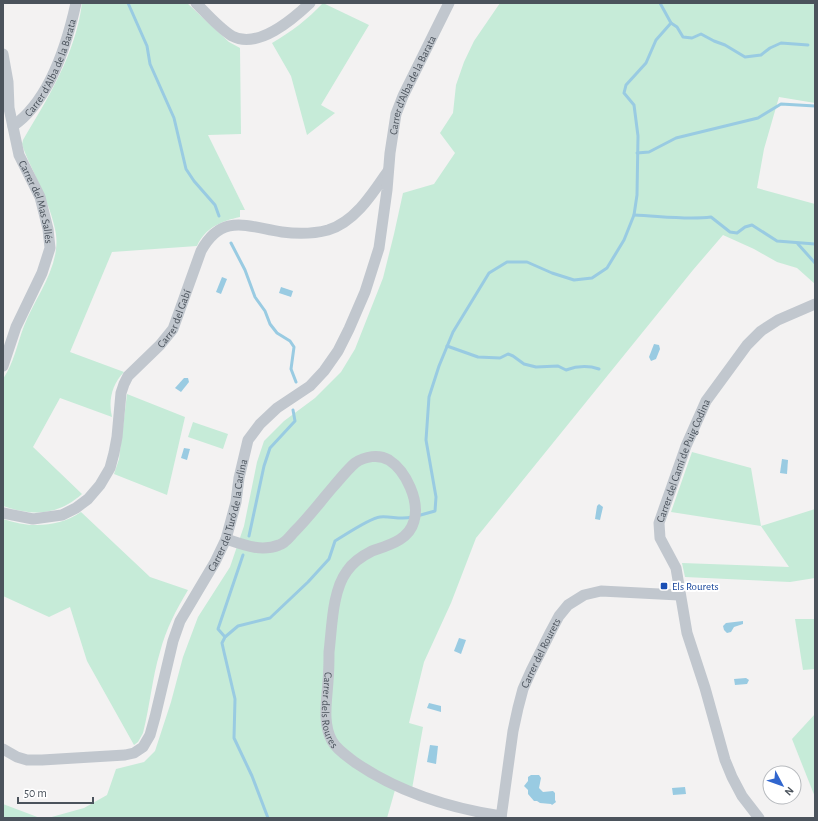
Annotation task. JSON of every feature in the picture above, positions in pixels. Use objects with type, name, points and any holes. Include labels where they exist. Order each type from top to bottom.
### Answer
[{"type":"street","name":"Carrer d'Alba de la Barata","points":[[13,126],[22,120],[32,109],[52,76],[71,27],[76,3]]},
{"type":"street","points":[[196,3],[223,29],[233,36],[241,39],[254,39],[283,26],[310,3]]},
{"type":"street","name":"Carrer d'Alba de la Barata","points":[[389,171],[396,114],[403,96],[450,3]]},
{"type":"street","name":"Carrer del Mas Sallés","points":[[3,54],[8,82],[9,108],[19,154],[40,197],[48,229],[50,248],[42,273],[16,327],[3,366]]},
{"type":"street","name":"Carrer del Gabí","points":[[3,513],[33,519],[62,514],[76,508],[88,499],[100,485],[110,468],[114,453],[121,393],[124,384],[128,376],[160,345],[173,329],[202,251],[205,244],[212,236],[226,227],[240,224],[281,232],[312,233],[328,230],[338,226],[360,208],[389,171]]},
{"type":"street","name":"Carrer del Turó de la Carlina","points":[[3,749],[17,757],[27,760],[42,760],[126,755],[134,753],[143,747],[150,735],[173,641],[180,621],[215,562],[226,539],[236,502],[239,478],[248,440],[260,424],[277,408],[310,386],[324,371],[338,351],[365,292],[379,248],[387,196],[389,171]]},
{"type":"street","name":"Carrer del Camí de Puig Codina","points":[[759,818],[742,796],[725,760],[705,688],[687,633],[679,595],[676,568],[660,538],[659,523],[662,511],[697,420],[706,401],[747,345],[761,331],[778,320],[815,304]]},
{"type":"street","name":"Carrer dels Roures","points":[[226,539],[260,548],[269,548],[282,544],[302,524],[356,462],[369,457],[378,456],[389,460],[398,468],[413,496],[415,507],[414,521],[411,528],[399,541],[371,552],[356,561],[346,572],[338,589],[329,655],[326,712],[329,732],[332,742],[346,756],[380,778],[399,788],[455,808],[501,817]]},
{"type":"street","name":"Carrer del Rourets","points":[[501,817],[513,731],[523,689],[559,616],[574,600],[591,593],[610,591],[679,595]]},
{"type":"green space","points":[[82,3],[187,3],[229,42],[240,48],[241,134],[208,135],[245,210],[240,210],[240,217],[214,226],[204,234],[197,246],[112,252],[70,352],[124,372],[116,382],[112,393],[110,405],[112,417],[60,398],[33,447],[82,494],[63,507],[54,510],[44,512],[24,511],[3,506],[3,379],[13,360],[29,314],[52,267],[56,242],[55,229],[49,208],[22,144],[60,74],[74,40]]},
{"type":"green space","points":[[323,3],[369,25],[321,105],[335,113],[307,135],[291,76],[272,43],[299,25]]},
{"type":"green space","points":[[500,3],[815,3],[815,103],[779,97],[764,149],[757,188],[815,204],[815,284],[797,268],[777,262],[754,249],[723,235],[476,538],[451,603],[424,662],[409,723],[423,727],[412,789],[395,790],[387,818],[48,818],[84,808],[107,795],[116,769],[144,762],[155,751],[171,702],[183,657],[198,617],[230,567],[244,526],[257,462],[264,441],[284,421],[315,398],[341,372],[355,349],[383,278],[403,193],[434,184],[455,153],[440,133],[453,113],[456,85],[464,62],[474,41]]},
{"type":"green space","points":[[127,394],[185,417],[167,495],[114,474],[119,459]]},
{"type":"green space","points":[[193,422],[228,434],[223,449],[188,437]]},
{"type":"green space","points":[[692,452],[751,468],[761,526],[671,512]]},
{"type":"green space","points":[[815,509],[815,578],[790,582],[685,577],[682,563],[789,567],[761,526]]},
{"type":"green space","points":[[81,512],[150,577],[188,590],[175,612],[165,635],[155,672],[143,733],[138,742],[134,745],[87,661],[70,607],[49,617],[3,596],[3,519],[23,524],[43,525],[62,521]]},
{"type":"green space","points":[[795,619],[815,619],[815,669],[803,670]]},
{"type":"green space","points":[[815,714],[815,797],[792,739]]},
{"type":"green space","points":[[3,804],[40,818],[3,818]]},
{"type":"water","points":[[222,277],[227,279],[221,294],[216,292]]},
{"type":"water","points":[[281,287],[293,291],[291,297],[279,293]]},
{"type":"water","points":[[654,344],[659,345],[660,349],[656,359],[651,361],[649,357]]},
{"type":"water","points":[[184,378],[188,378],[189,382],[181,392],[175,388]]},
{"type":"water","points":[[184,448],[190,449],[187,460],[181,458]]},
{"type":"water","points":[[782,459],[788,460],[787,474],[780,473]]},
{"type":"water","points":[[599,504],[603,507],[600,520],[595,519],[597,506]]},
{"type":"water","points":[[743,621],[743,624],[734,627],[731,632],[727,633],[724,630],[723,626],[726,623]]},
{"type":"water","points":[[459,638],[466,640],[461,654],[454,651]]},
{"type":"water","points":[[746,678],[749,680],[747,684],[735,685],[734,679]]},
{"type":"water","points":[[429,703],[441,706],[441,712],[427,708]]},
{"type":"water","points":[[430,745],[438,746],[436,764],[427,762]]},
{"type":"water","points":[[531,775],[539,775],[541,778],[539,788],[543,792],[553,791],[555,793],[556,802],[552,805],[534,801],[524,786],[528,781],[528,777]]},
{"type":"water","points":[[685,787],[686,794],[673,795],[672,788]]},
{"type":"waterway","points":[[128,3],[147,46],[150,64],[174,118],[186,169],[194,181],[215,205],[219,216]]},
{"type":"waterway","points":[[417,516],[435,511],[436,497],[426,440],[429,397],[439,366],[453,332],[489,273],[507,262],[527,262],[552,273],[574,280],[592,278],[607,268],[624,240],[634,215],[637,195],[638,136],[634,105],[624,93],[626,85],[646,63],[656,40],[671,23],[660,3]]},
{"type":"waterway","points":[[671,23],[677,27],[683,37],[692,38],[701,34],[725,45],[745,57],[761,55],[770,48],[781,43],[808,45]]},
{"type":"waterway","points":[[637,153],[649,152],[676,138],[758,118],[781,104],[815,106]]},
{"type":"waterway","points":[[634,215],[683,218],[711,217],[730,232],[737,233],[745,227],[752,225],[777,241],[815,244]]},
{"type":"waterway","points":[[231,243],[245,270],[255,297],[265,311],[270,324],[277,333],[290,341],[294,347],[291,369],[296,382]]},
{"type":"waterway","points":[[798,244],[815,263]]},
{"type":"waterway","points":[[447,346],[478,357],[500,358],[508,354],[524,364],[536,367],[558,366],[566,370],[578,367],[599,369]]},
{"type":"waterway","points":[[249,536],[264,466],[270,448],[295,421],[293,410]]},
{"type":"waterway","points":[[268,818],[252,776],[234,738],[235,699],[222,643],[225,637],[238,626],[270,618],[308,582],[329,559],[335,541],[364,523],[376,518],[412,517]]},
{"type":"waterway","points":[[225,637],[218,629],[243,555]]},
{"type":"place","name":"Els Rourets","points":[[664,586]]}]
